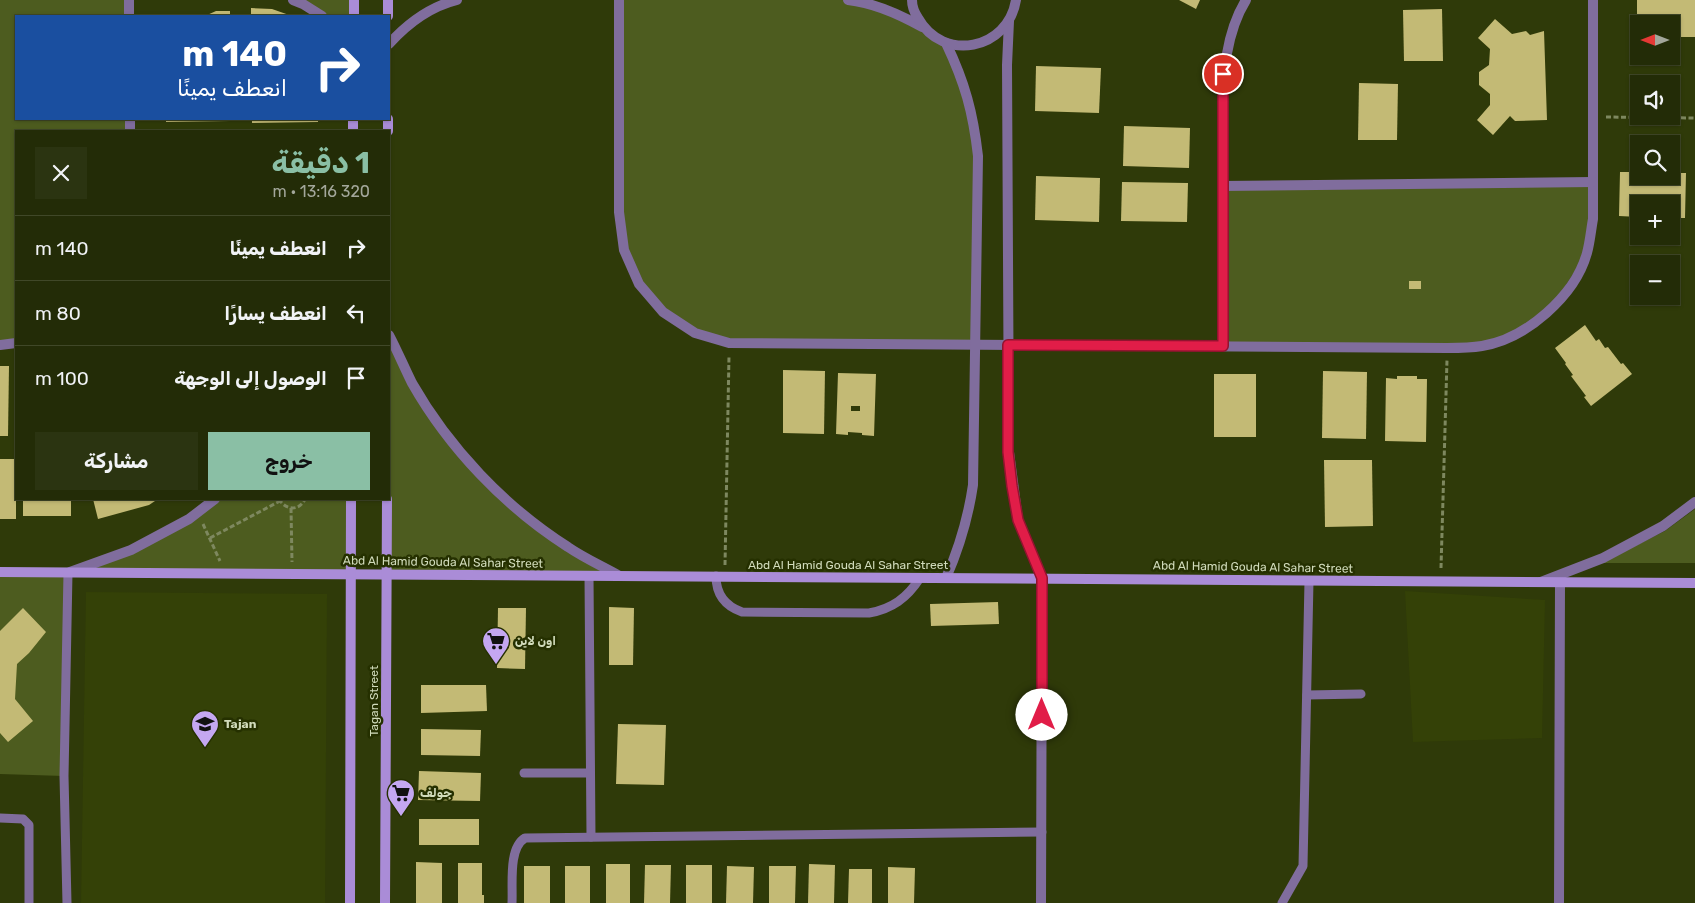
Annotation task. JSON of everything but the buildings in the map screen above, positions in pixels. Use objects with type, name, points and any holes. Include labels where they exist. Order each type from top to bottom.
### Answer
[{"type":"street","points":[[129,0],[129,15]]},
{"type":"street","points":[[293,0],[320,15]]},
{"type":"street","points":[[354,0],[354,15]]},
{"type":"street","points":[[388,0],[388,15]]},
{"type":"street","points":[[390,43],[404,27],[423,14],[444,3],[457,0]]},
{"type":"street","points":[[619,0],[619,212],[624,250],[639,284],[664,312],[695,333],[729,343],[1447,348],[1483,346],[1517,334],[1547,314],[1571,287],[1586,254],[1593,218],[1593,0]]},
{"type":"street","points":[[848,0],[878,6],[902,15],[934,37],[946,43],[964,46],[982,43],[997,34],[1009,21],[1015,9],[1016,0]]},
{"type":"street","points":[[912,0],[912,8],[923,28]]},
{"type":"street","points":[[1223,346],[1223,74],[1231,38],[1246,0]]},
{"type":"street","points":[[1009,21],[1007,65],[1008,452],[1018,520],[1042,578],[1041,903]]},
{"type":"street","points":[[946,43],[959,70],[968,98],[975,127],[978,156],[974,485],[968,517],[946,578]]},
{"type":"street","points":[[1222,186],[1593,182]]},
{"type":"street","points":[[390,336],[413,383],[444,431],[481,475],[522,514],[569,548],[618,575]]},
{"type":"street","points":[[0,345],[15,344]]},
{"type":"street","points":[[68,573],[131,550],[189,519],[214,500]]},
{"type":"street","name":"Tagan Street","points":[[350,903],[351,500]]},
{"type":"street","name":"Tagan Street","points":[[385,903],[387,500]]},
{"type":"street","points":[[1540,582],[1603,558],[1663,526],[1695,502]]},
{"type":"street","name":"Abd Al Hamid Gouda Al Sahar Street","points":[[0,572],[1695,583]]},
{"type":"street","points":[[1559,903],[1560,582]]},
{"type":"lane","points":[[67,903],[64,776],[68,573]]},
{"type":"lane","points":[[589,576],[591,837]]},
{"type":"lane","points":[[721,576],[716,584],[722,599],[728,605],[742,612],[859,613],[882,611],[894,606],[913,589],[920,578]]},
{"type":"lane","points":[[1282,903],[1303,866],[1309,580]]},
{"type":"lane","points":[[1306,695],[1362,694]]},
{"type":"lane","points":[[524,773],[590,773]]},
{"type":"lane","points":[[0,818],[23,819],[28,825],[28,903]]},
{"type":"lane","points":[[512,903],[514,855],[521,840],[525,838],[1042,832]]},
{"type":"path","points":[[1593,117],[1695,118]]},
{"type":"path","points":[[721,576],[729,343]]},
{"type":"path","points":[[1441,582],[1447,348]]},
{"type":"path","points":[[210,538],[279,500],[283,505],[291,508],[300,506],[304,500]]},
{"type":"path","points":[[291,508],[292,573]]},
{"type":"path","points":[[198,512],[225,572]]},
{"type":"shaded area","points":[[0,0],[129,0],[129,15],[15,15],[15,120],[130,120],[130,130],[15,130],[15,343],[0,345]]},
{"type":"shaded area","points":[[293,0],[354,0],[354,15],[320,15]]},
{"type":"shaded area","points":[[619,0],[848,0],[878,6],[946,43],[975,127],[976,345],[729,343],[695,333],[663,312],[639,284],[624,250]]},
{"type":"shaded area","points":[[1593,182],[1586,254],[1547,314],[1483,346],[1223,346],[1222,186]]},
{"type":"shaded area","points":[[390,337],[444,431],[522,514],[618,575],[387,574],[390,500]]},
{"type":"shaded area","points":[[213,500],[351,500],[351,573],[69,573],[64,776],[0,774],[0,571],[68,573],[131,550]]},
{"type":"shaded area","points":[[1695,509],[1695,563],[1603,563],[1665,531]]},
{"type":"shaded area","points":[[1405,591],[1545,600],[1542,738],[1413,742]]},
{"type":"shaded area","name":"Tajan","points":[[86,592],[327,594],[325,903],[81,903]]},
{"type":"place","name":"اون لاين","points":[[496,665]]},
{"type":"place","name":"Tajan","points":[[205,748]]},
{"type":"place","name":"جولف","points":[[401,817]]},
{"type":"route","points":[[1042,715],[1042,578],[1018,520],[1012,486],[1008,452],[1008,345],[1223,346],[1223,74]]}]
